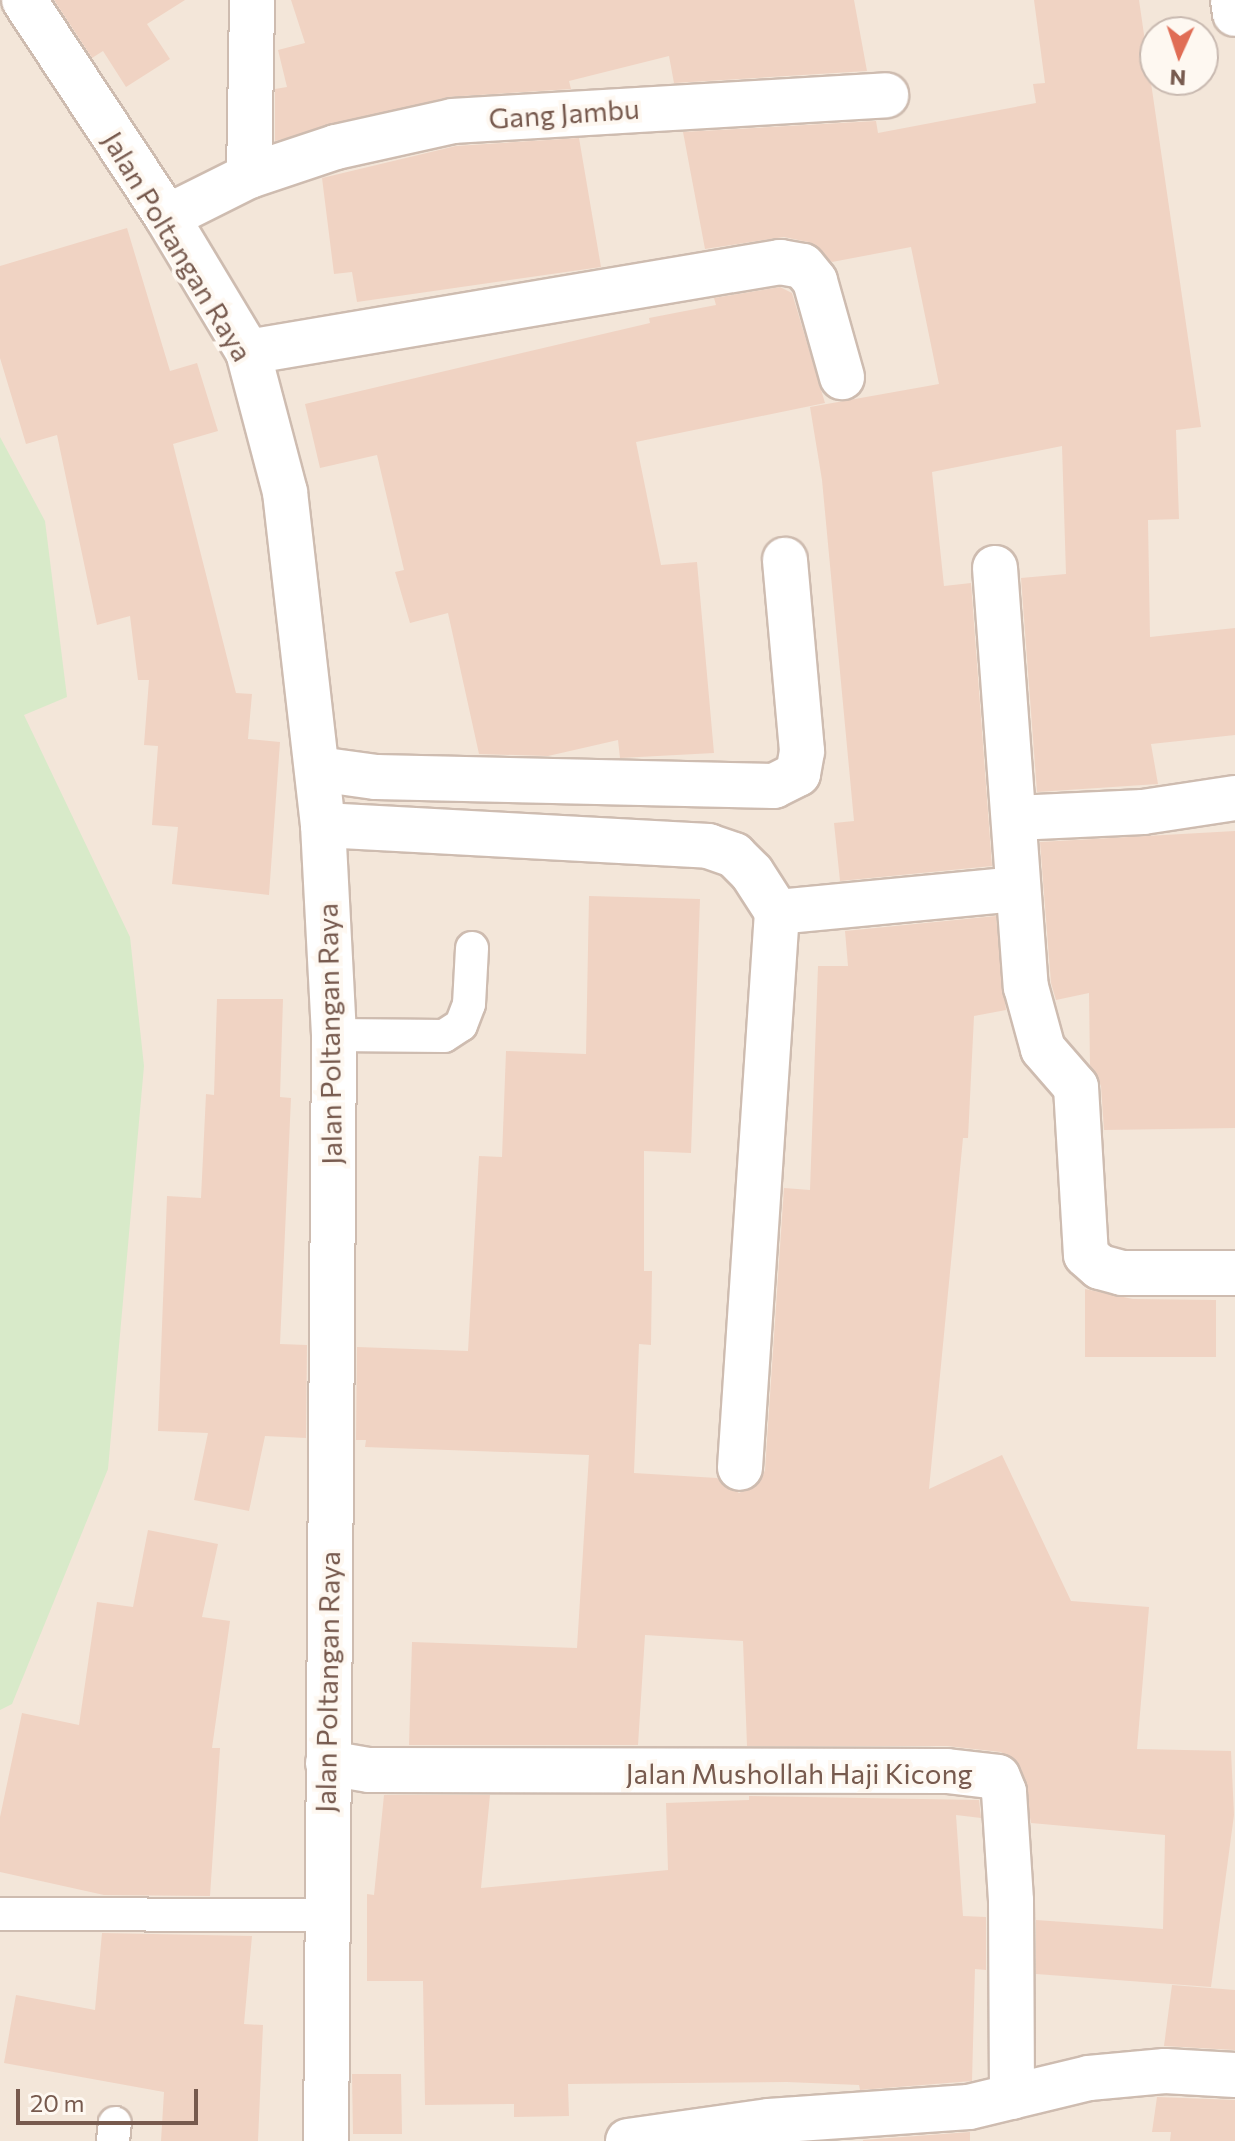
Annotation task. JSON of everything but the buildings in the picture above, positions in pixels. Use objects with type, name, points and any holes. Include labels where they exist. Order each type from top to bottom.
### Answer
[{"type":"street","name":"Jalan Poltangan Raya","points":[[24,0],[167,217],[248,352],[285,492],[318,769],[334,1035],[324,1915],[326,2141]]},
{"type":"street","points":[[249,176],[252,0]]},
{"type":"street","points":[[1233,0],[1235,14]]},
{"type":"street","name":"Gang Jambu","points":[[167,217],[249,176],[336,147],[453,121],[886,95]]},
{"type":"street","points":[[248,352],[780,262],[803,266],[815,281],[842,377]]},
{"type":"street","points":[[318,769],[376,777],[774,786],[798,774],[802,751],[785,560]]},
{"type":"street","points":[[995,568],[1026,987],[1043,1049],[1076,1087],[1086,1255],[1100,1267],[1122,1273],[1235,1273]]},
{"type":"street","points":[[1015,818],[1143,812],[1235,798]]},
{"type":"street","points":[[323,825],[708,846],[734,855],[752,873],[777,912],[740,1468]]},
{"type":"street","points":[[777,912],[1017,889]]},
{"type":"street","name":"Jalan Mushollah Haji Kicong","points":[[328,1763],[369,1770],[464,1772],[947,1771],[998,1777],[1004,1792],[1010,1861],[1012,2097]]},
{"type":"street","points":[[628,2141],[704,2127],[969,2107],[1120,2075],[1165,2071],[1235,2075]]},
{"type":"lane","points":[[334,1035],[444,1036],[461,1025],[469,1004],[472,948]]},
{"type":"lane","points":[[0,1914],[324,1915]]},
{"type":"shaded area","points":[[0,0],[1235,0],[1235,2141],[0,2141]]},
{"type":"green space","points":[[0,437],[45,521],[67,697],[24,715],[130,937],[144,1066],[108,1469],[12,1704],[0,1710]]}]
